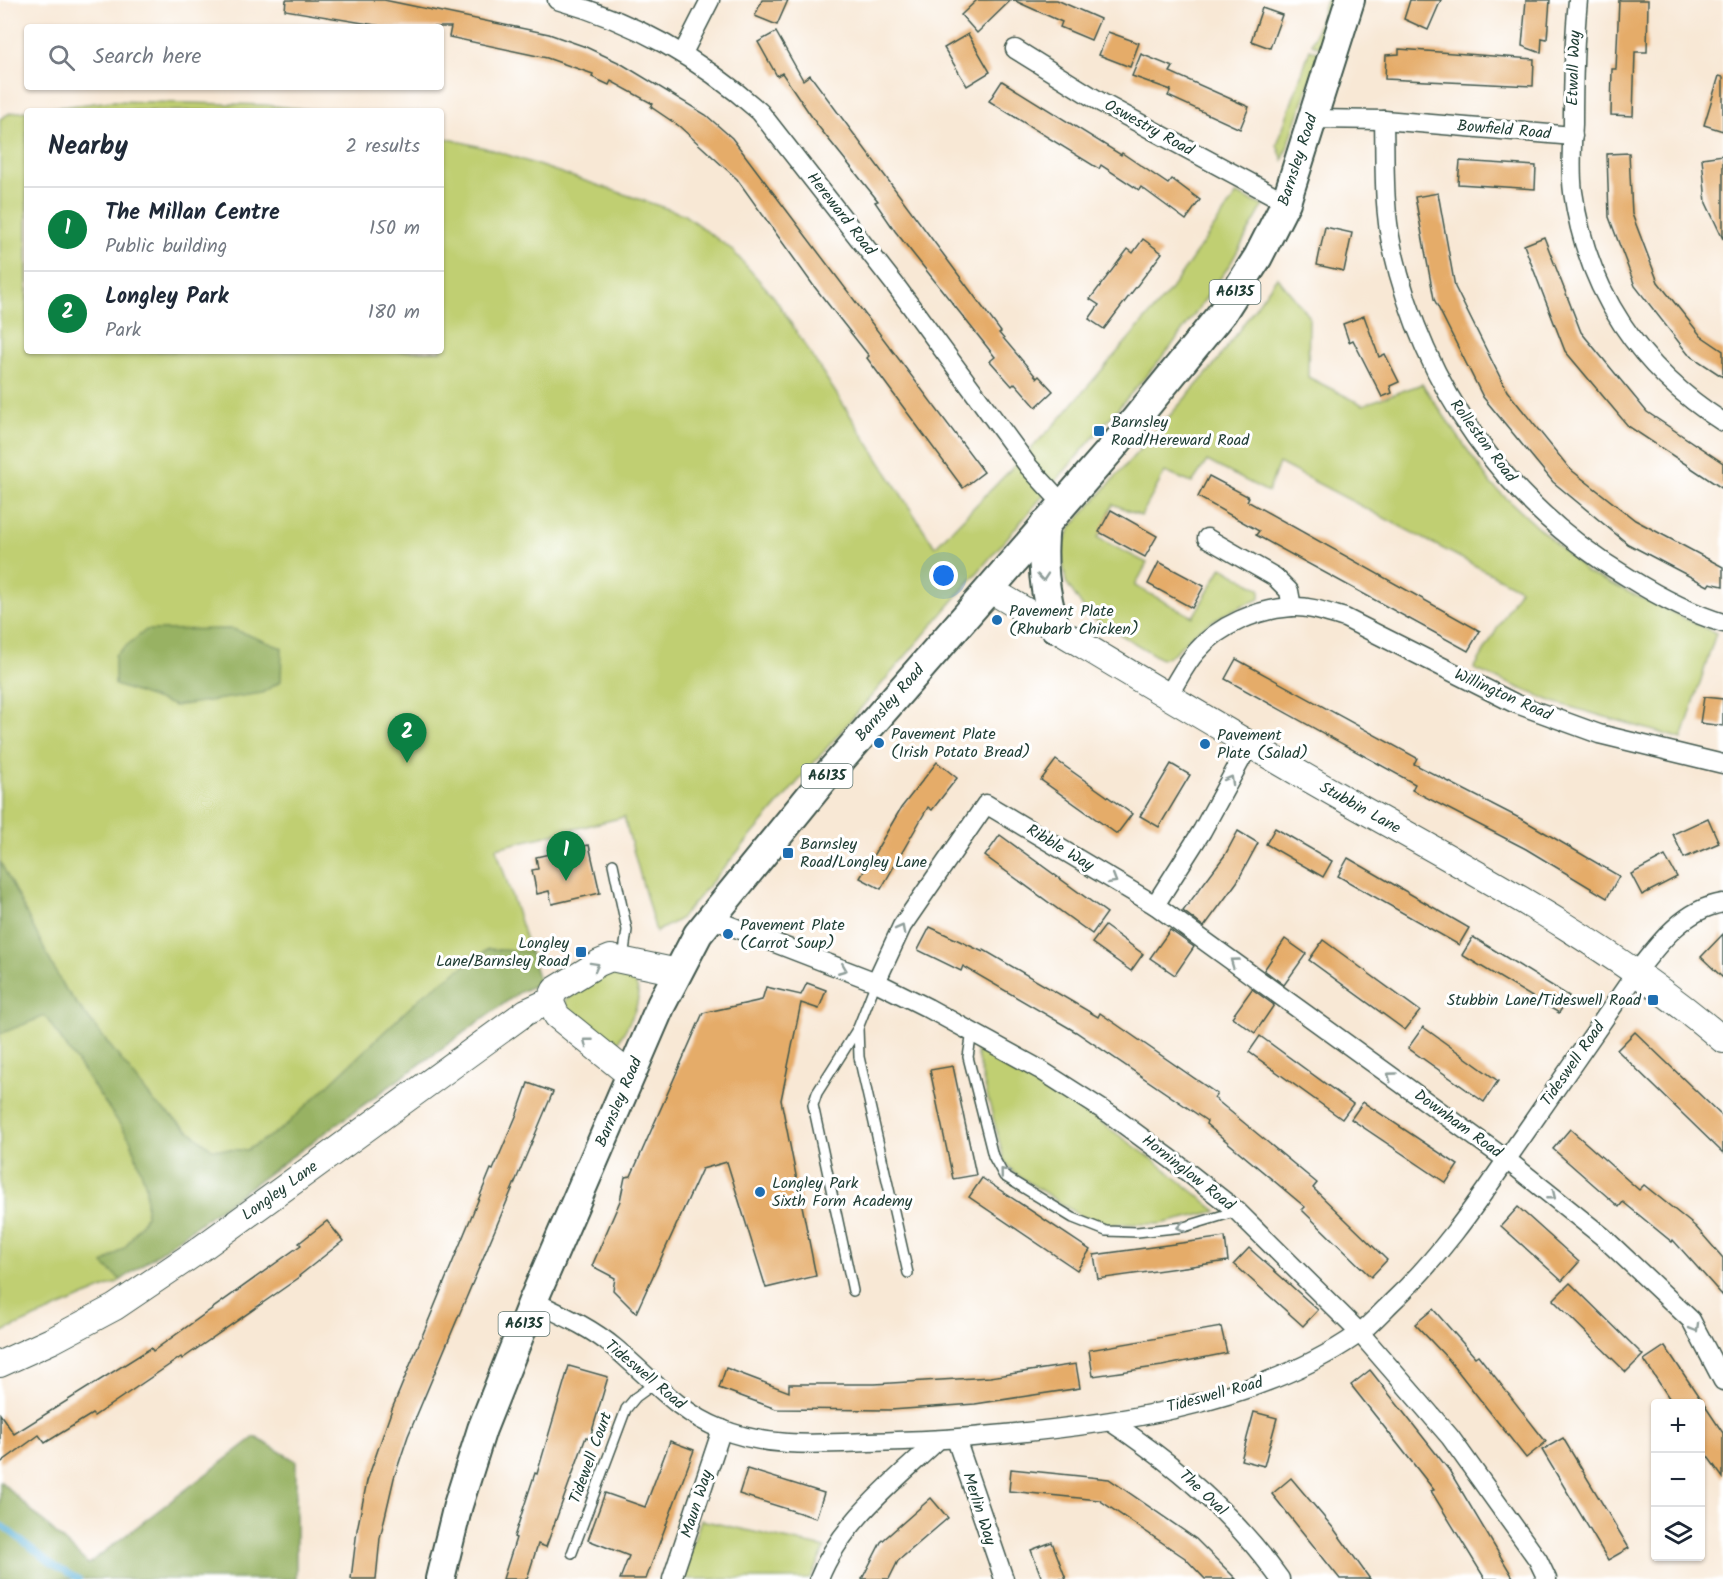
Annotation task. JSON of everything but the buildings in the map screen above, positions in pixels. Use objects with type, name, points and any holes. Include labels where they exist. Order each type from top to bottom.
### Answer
[{"type":"main road","name":"Barnsley Road","points":[[440,1579],[458,1505],[482,1429],[533,1301],[631,1076],[678,972],[698,934],[817,788],[1113,447],[1222,313],[1258,257],[1286,202],[1350,0]]},
{"type":"main road","points":[[1054,513],[1042,557],[1043,584],[1055,628]]},
{"type":"street","name":"Hereward Road","points":[[557,0],[593,10],[638,28],[683,52],[734,89],[760,112],[896,286],[1029,467],[1054,513]]},
{"type":"street","points":[[683,52],[710,0]]},
{"type":"street","name":"Etwall Way","points":[[1572,136],[1578,0]]},
{"type":"street","name":"Oswestry Road","points":[[1015,50],[1102,103],[1286,202]]},
{"type":"street","name":"Bowfield Road","points":[[1311,119],[1384,120],[1572,136],[1573,191],[1582,238],[1600,287],[1625,331],[1658,372],[1696,405],[1723,422]]},
{"type":"street","name":"Rolleston Road","points":[[1384,120],[1386,199],[1392,245],[1417,331],[1462,419],[1538,512],[1588,554],[1655,594],[1723,623]]},
{"type":"street","points":[[1207,538],[1275,577],[1289,591],[1292,607]]},
{"type":"street","name":"Stubbin Lane","points":[[989,589],[1250,746],[1431,848],[1636,973],[1688,1009],[1723,1040]]},
{"type":"street","name":"Willington Road","points":[[1167,697],[1196,651],[1218,632],[1243,619],[1292,607],[1318,609],[1346,618],[1514,703],[1599,734],[1723,764]]},
{"type":"street","points":[[1155,905],[1202,831],[1250,746]]},
{"type":"street","name":"Ribble Way","points":[[876,982],[902,926],[986,804],[1155,905]]},
{"type":"street","name":"Tideswell Road","points":[[533,1301],[590,1329],[615,1348],[673,1402],[722,1429],[760,1441],[801,1444],[938,1440],[1112,1422],[1200,1401],[1280,1378],[1319,1359],[1360,1333],[1417,1280],[1459,1230],[1636,973],[1665,935],[1692,915],[1723,903]]},
{"type":"street","name":"Downham Road","points":[[1155,905],[1507,1160],[1602,1236],[1691,1320],[1723,1381]]},
{"type":"street","name":"Horninglow Road","points":[[710,918],[876,982],[1039,1069],[1111,1115],[1237,1211],[1360,1333],[1450,1437],[1538,1560],[1548,1579]]},
{"type":"street","name":"Longley Lane","points":[[0,1364],[53,1340],[115,1307],[195,1253],[526,1011],[550,1001],[555,990],[598,963],[611,958],[623,959],[678,972]]},
{"type":"street","points":[[550,1001],[557,1016],[631,1076]]},
{"type":"street","name":"The Oval","points":[[1112,1422],[1164,1458],[1210,1498],[1240,1529],[1280,1579]]},
{"type":"street","name":"Maun Way","points":[[672,1579],[722,1429]]},
{"type":"street","name":"Merlin Way","points":[[956,1439],[1004,1579]]},
{"type":"street","points":[[819,1579],[824,1566],[851,1526],[938,1440]]},
{"type":"lane","points":[[614,864],[627,930],[623,959]]},
{"type":"lane","points":[[854,1291],[813,1106],[817,1093],[858,1028],[876,982]]},
{"type":"lane","points":[[858,1028],[859,1057],[908,1273]]},
{"type":"lane","points":[[972,1032],[968,1057],[993,1156],[1004,1176],[1073,1218],[1106,1231],[1137,1232],[1185,1227],[1237,1211]]},
{"type":"lane","name":"Tidewell Court","points":[[572,1554],[626,1408],[636,1397],[654,1384]]},
{"type":"green space","points":[[1326,0],[1338,0],[1322,48],[1312,44]]},
{"type":"green space","points":[[1310,49],[1320,53],[1283,160],[1277,145]]},
{"type":"green space","points":[[112,101],[265,105],[293,108],[52,108]]},
{"type":"green space","points":[[24,111],[24,354],[444,354],[444,138],[493,150],[683,214],[731,249],[774,297],[935,547],[1058,421],[1169,292],[1237,194],[1263,206],[1229,266],[1170,348],[680,919],[656,932],[624,817],[496,848],[540,983],[520,992],[118,1282],[0,1333],[0,119],[10,113]]},
{"type":"green space","points":[[1277,277],[1309,316],[1308,377],[1363,405],[1422,384],[1491,484],[1588,573],[1716,633],[1682,739],[1553,702],[1474,669],[1520,589],[1279,463],[1268,492],[1207,461],[1192,483],[1165,472],[1141,516],[1113,504],[1098,538],[1147,563],[1135,586],[1193,617],[1222,567],[1260,589],[1260,599],[1212,621],[1192,635],[1172,654],[1161,659],[1088,615],[1066,582],[1061,550],[1071,527],[1212,368]]},
{"type":"green space","points":[[233,629],[282,648],[281,681],[262,693],[175,706],[115,685],[115,655],[146,630]]},
{"type":"green space","points":[[0,861],[63,986],[155,1103],[212,1149],[247,1150],[283,1128],[423,995],[488,949],[530,952],[540,983],[520,992],[121,1280],[103,1264],[126,1246],[146,1216],[146,1186],[130,1139],[45,1016],[0,1034]]},
{"type":"green space","points":[[609,973],[628,977],[635,983],[638,991],[635,1009],[618,1042],[605,1041],[564,1006],[566,999]]},
{"type":"green space","points":[[975,1048],[1067,1098],[1155,1161],[1217,1211],[1160,1224],[1111,1224],[1080,1216],[1013,1172],[1004,1160]]},
{"type":"green space","points":[[255,1437],[296,1461],[296,1579],[0,1579],[0,1481],[88,1564]]},
{"type":"green space","points":[[701,1520],[825,1548],[810,1579],[680,1579]]},
{"type":"waterway","points":[[0,1524],[52,1564],[79,1579]]},
{"type":"place","name":"Barnsley Road/Hereward Road","points":[[1099,431]]},
{"type":"place","name":"Pavement Plate (Rhubarb Chicken)","points":[[997,620]]},
{"type":"place","name":"Pavement Plate (Irish Potato Bread)","points":[[879,743]]},
{"type":"place","name":"Pavement Plate (Salad)","points":[[1205,744]]},
{"type":"place","name":"Longley Park","points":[[407,763]]},
{"type":"place","name":"Barnsley Road/Longley Lane","points":[[788,853]]},
{"type":"place","name":"The Millan Centre","points":[[566,881]]},
{"type":"place","name":"Pavement Plate (Carrot Soup)","points":[[728,934]]},
{"type":"place","name":"Longley Lane/Barnsley Road","points":[[581,952]]},
{"type":"place","name":"Stubbin Lane/Tideswell Road","points":[[1653,1000]]},
{"type":"place","name":"Longley Park Sixth Form Academy","points":[[760,1192]]}]
